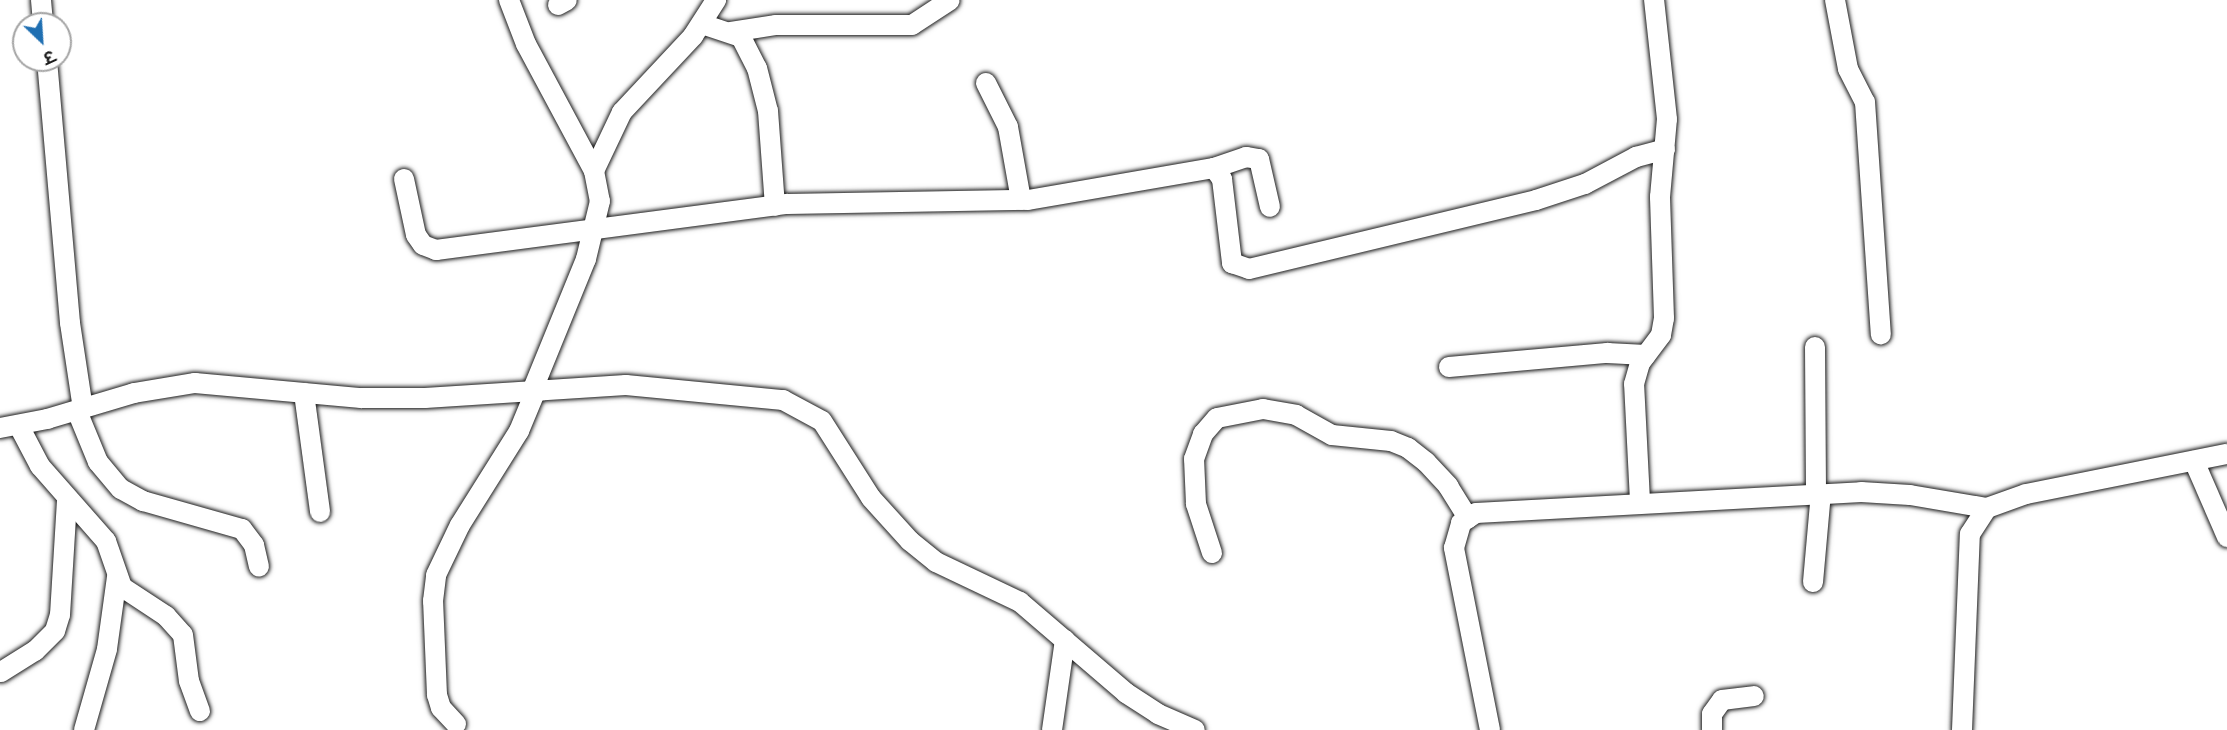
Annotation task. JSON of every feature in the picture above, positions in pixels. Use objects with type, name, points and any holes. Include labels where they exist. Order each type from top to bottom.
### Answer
[{"type":"street","points":[[456,724],[441,708],[437,695],[433,602],[436,575],[449,544],[519,431],[596,228],[600,201],[594,171],[526,44],[509,0]]},
{"type":"street","points":[[594,171],[622,112],[702,24],[716,0]]},
{"type":"street","points":[[702,24],[731,32],[776,25],[912,24],[950,0]]},
{"type":"street","points":[[1641,501],[1634,384],[1636,372],[1661,335],[1664,318],[1660,197],[1667,119],[1654,0]]},
{"type":"street","points":[[1835,0],[1848,69],[1865,102],[1881,334]]},
{"type":"street","points":[[731,32],[750,50],[764,91],[775,206]]},
{"type":"street","points":[[48,72],[80,410],[98,462],[121,489],[143,501],[242,529],[254,545],[259,566]]},
{"type":"street","points":[[986,82],[1008,127],[1021,200]]},
{"type":"street","points":[[1214,168],[1222,179],[1232,263],[1250,269],[1536,200],[1585,184],[1636,157],[1665,149]]},
{"type":"street","points":[[404,179],[416,235],[429,249],[775,206],[1021,200],[1089,192],[1214,168],[1246,157],[1259,159],[1270,207]]},
{"type":"street","points":[[1813,582],[1818,493],[1815,347]]},
{"type":"street","points":[[1449,367],[1608,353],[1646,355]]},
{"type":"street","points":[[200,711],[189,681],[183,635],[171,620],[130,594],[117,577],[106,541],[67,499],[9,427],[80,410],[134,393],[195,383],[304,393],[424,398],[626,385],[681,387],[751,395],[803,407],[833,434],[871,498],[910,542],[936,562],[1020,602],[1126,693],[1158,714],[1195,730]]},
{"type":"street","points":[[304,393],[320,512]]},
{"type":"street","points":[[1212,553],[1196,504],[1194,459],[1203,434],[1217,418],[1263,409],[1296,414],[1332,435],[1391,441],[1408,448],[1426,462],[1448,486],[1468,518]]},
{"type":"street","points":[[1490,730],[1454,548],[1456,533],[1468,518],[1495,509],[1818,493],[1910,495],[1987,508],[2026,494],[2227,454]]},
{"type":"street","points":[[2194,461],[2227,537]]},
{"type":"street","points":[[1,672],[35,651],[55,631],[60,615],[67,499]]},
{"type":"street","points":[[1962,730],[1969,543],[1977,521],[1987,508]]},
{"type":"street","points":[[84,730],[107,649],[117,577]]},
{"type":"street","points":[[1052,730],[1065,640]]},
{"type":"street","points":[[1712,730],[1712,714],[1722,700],[1754,696]]}]
